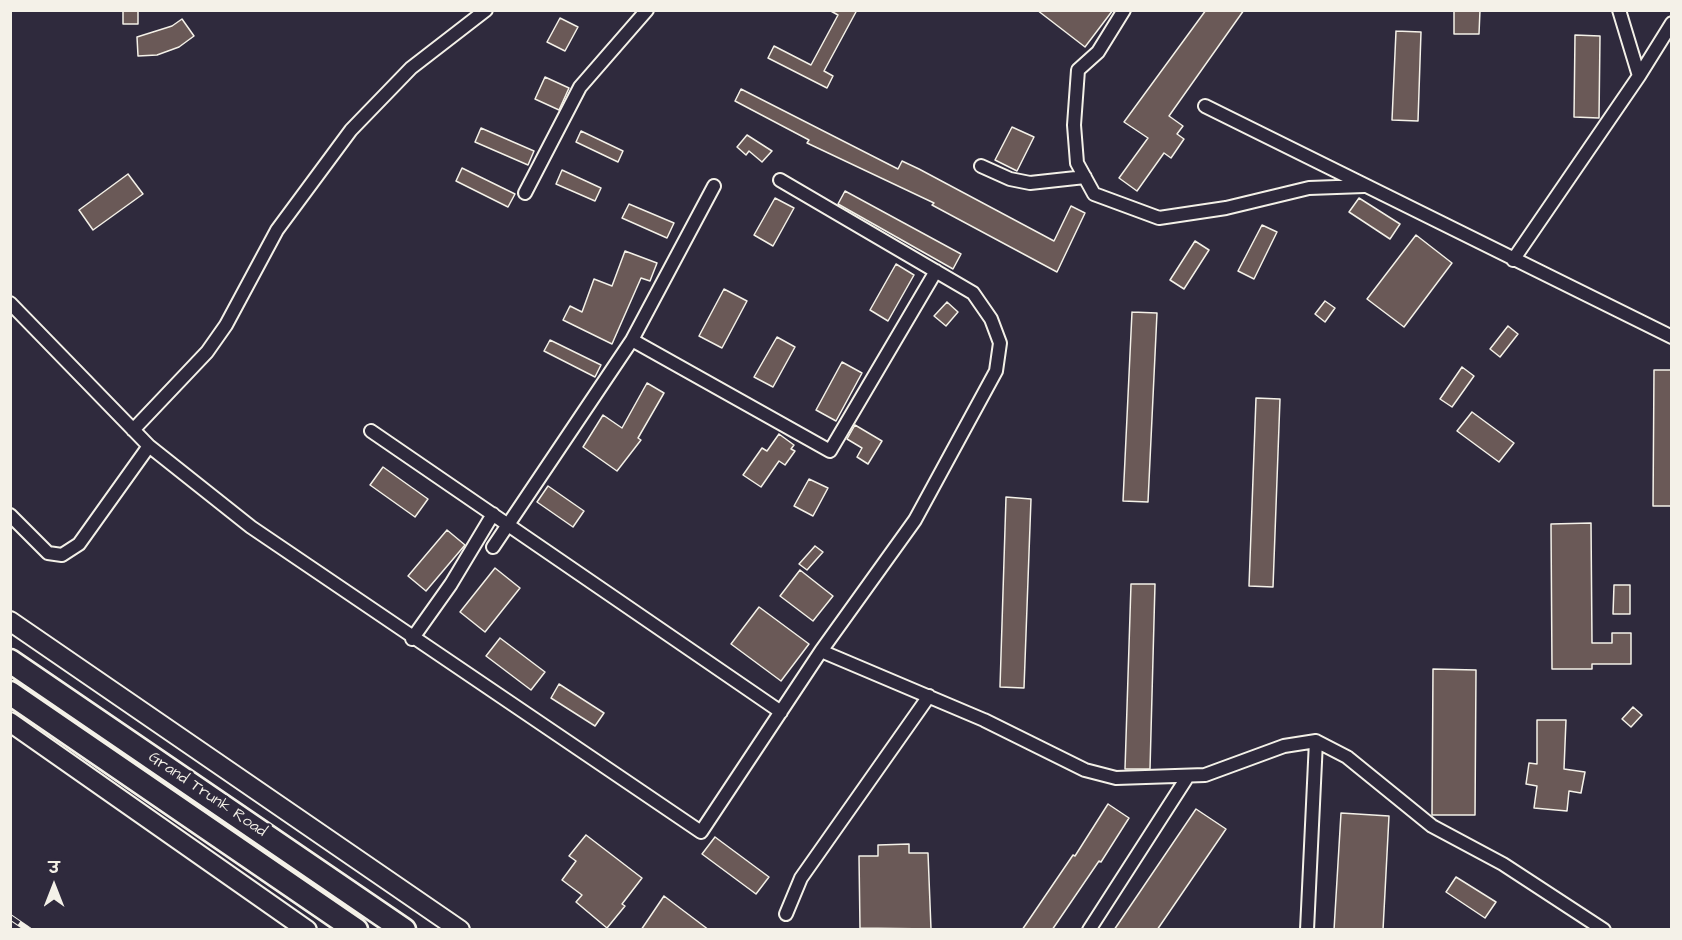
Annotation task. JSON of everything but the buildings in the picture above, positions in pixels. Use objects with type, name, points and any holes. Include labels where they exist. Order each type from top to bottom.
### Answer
[{"type":"highway","name":"Grand Trunk Road","points":[[10,661],[404,930]]},
{"type":"highway","name":"Grand Trunk Road","points":[[10,693],[356,930]]},
{"type":"street","points":[[133,430],[207,352],[226,325],[277,230],[351,130],[411,68],[486,10]]},
{"type":"street","points":[[525,193],[580,87],[647,10]]},
{"type":"street","points":[[1124,10],[1098,51],[1078,70],[1074,125],[1077,163],[1094,194],[1159,218],[1226,208],[1309,188],[1365,186]]},
{"type":"street","points":[[1619,10],[1639,76]]},
{"type":"street","points":[[1513,260],[1639,76],[1671,23]]},
{"type":"street","points":[[1205,106],[1671,336]]},
{"type":"street","points":[[981,166],[1010,179],[1030,183],[1085,177]]},
{"type":"street","points":[[10,303],[149,446],[250,527],[412,639],[701,832],[821,651],[915,520],[996,371],[1000,343],[991,319],[973,293],[780,180]]},
{"type":"street","points":[[493,547],[632,340],[714,186]]},
{"type":"street","points":[[632,340],[830,451],[936,271]]},
{"type":"street","points":[[371,431],[781,712]]},
{"type":"street","points":[[10,515],[48,553],[62,555],[80,544],[149,446]]},
{"type":"street","points":[[412,639],[451,584],[493,514]]},
{"type":"street","points":[[10,621],[460,930]]},
{"type":"street","points":[[821,651],[984,720],[1085,770],[1116,778],[1205,774],[1284,746],[1316,741],[1347,757],[1432,826],[1503,864],[1604,930]]},
{"type":"street","points":[[786,914],[801,878],[929,696]]},
{"type":"street","points":[[10,722],[307,930]]},
{"type":"street","points":[[1307,930],[1316,741]]},
{"type":"street","points":[[1089,930],[1188,776]]},
{"type":"railway","points":[[10,917],[29,930]]}]
